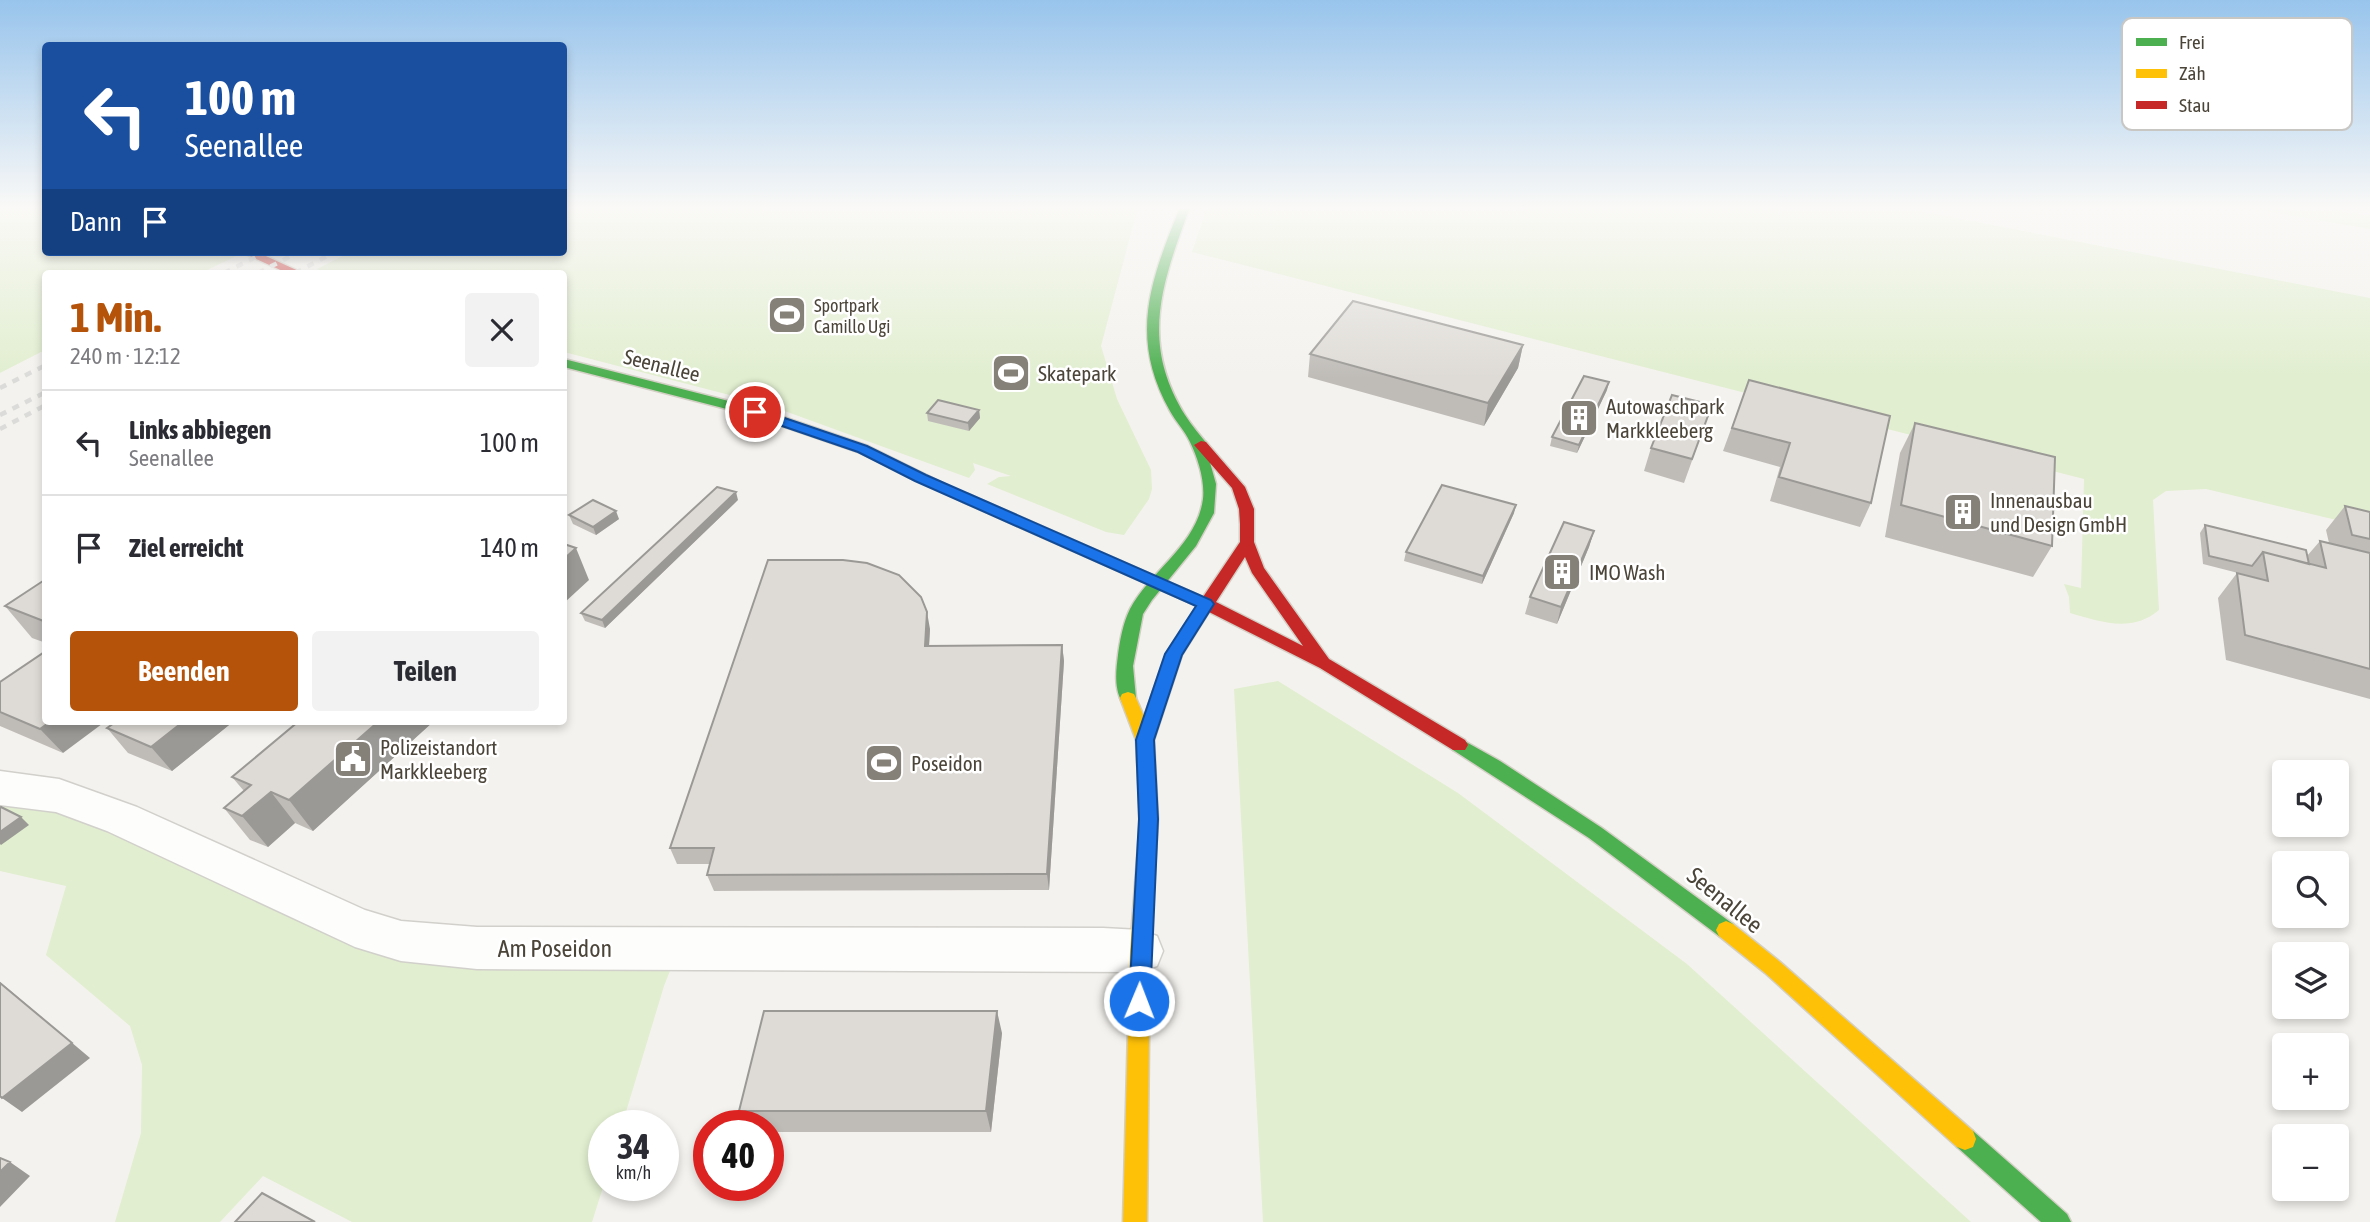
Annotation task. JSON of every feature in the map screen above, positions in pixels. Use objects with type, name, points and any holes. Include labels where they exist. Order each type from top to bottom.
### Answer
[{"type":"street","points":[[1145,740],[1174,654],[1247,542],[1250,508],[1244,492],[1225,467],[1197,441],[1182,421],[1161,379],[1151,328],[1156,291],[1165,264]]},
{"type":"street","name":"Seenallee","points":[[567,364],[755,412],[863,449],[920,478],[1206,604],[1325,664],[1541,794],[1671,886],[1772,968],[2059,1222]]},
{"type":"street","points":[[1135,1222],[1140,951],[1149,819],[1145,740],[1125,690],[1125,660],[1129,635],[1139,609],[1197,533],[1210,499],[1207,472],[1197,441]]},
{"type":"street","name":"Seenallee","points":[[1247,542],[1257,569],[1325,664]]},
{"type":"street","name":"Am Poseidon","points":[[0,788],[59,796],[122,819],[355,927],[401,940],[477,948],[1140,951]]},
{"type":"green space","points":[[0,264],[220,264],[207,270],[42,270],[42,352],[0,373]]},
{"type":"green space","points":[[327,264],[1123,264],[1101,346],[1117,399],[1151,470],[1152,489],[1149,499],[1124,535],[1106,532],[987,484],[999,477],[1011,476],[973,463],[975,470],[969,478],[768,405],[567,353],[567,270],[317,269]]},
{"type":"green space","points":[[1239,264],[2194,264],[2370,298],[2370,528],[2206,489],[2166,491],[2153,500],[2159,610],[2138,621],[2116,624],[2070,613],[2069,597],[2064,584],[2081,588],[2084,479]]},
{"type":"green space","points":[[1278,681],[1458,793],[1687,964],[1971,1222],[1263,1222],[1234,689]]},
{"type":"green space","points":[[0,788],[355,927],[679,948],[664,986],[627,1110],[588,1110],[588,1201],[599,1201],[592,1222],[352,1222],[263,1176],[220,1222],[115,1222],[141,1133],[142,1065],[130,1026],[46,955],[66,886],[0,871]]},
{"type":"building","points":[[1353,301],[1523,345],[1488,403],[1310,354]]},
{"type":"building","name":"Autowaschpark Markkleeberg","points":[[1584,376],[1609,382],[1579,445],[1552,437]]},
{"type":"building","points":[[1749,380],[1890,416],[1871,503],[1779,477],[1790,443],[1732,428]]},
{"type":"building","points":[[1672,395],[1712,405],[1692,459],[1651,448]]},
{"type":"building","points":[[938,400],[979,410],[968,423],[927,413]]},
{"type":"building","points":[[1915,423],[2055,457],[2052,546],[1901,505]]},
{"type":"building","points":[[1442,485],[1516,505],[1483,576],[1406,552]]},
{"type":"building","points":[[717,487],[736,492],[602,620],[581,613]]},
{"type":"building","points":[[593,500],[616,511],[593,527],[569,515]]},
{"type":"building","points":[[2345,506],[2370,512],[2370,539],[2352,535]]},
{"type":"building","name":"IMO Wash","points":[[1564,522],[1594,531],[1561,607],[1530,597]]},
{"type":"building","points":[[2205,525],[2306,550],[2309,564],[2263,552],[2252,566],[2209,556]]},
{"type":"building","points":[[2320,541],[2370,553],[2370,669],[2245,635],[2237,573],[2268,581],[2263,552],[2326,568]]},
{"type":"building","points":[[567,545],[576,548],[567,556]]},
{"type":"building","name":"Poseidon","points":[[768,560],[843,560],[867,563],[899,575],[921,597],[927,612],[925,646],[1062,645],[1047,874],[707,875],[714,848],[670,848]]},
{"type":"building","points":[[42,582],[42,620],[5,606]]},
{"type":"building","points":[[42,654],[42,725],[46,725],[40,729],[0,712],[0,682]]},
{"type":"building","points":[[111,725],[179,725],[151,747],[107,728]]},
{"type":"building","points":[[294,725],[374,725],[289,800],[271,792],[242,816],[224,808],[251,785],[232,777]]},
{"type":"building","points":[[0,808],[21,817],[0,832]]},
{"type":"building","points":[[0,983],[72,1043],[2,1098],[0,1096]]},
{"type":"building","points":[[764,1011],[997,1011],[986,1111],[739,1110]]},
{"type":"building","points":[[0,1158],[10,1162],[0,1172]]},
{"type":"building","points":[[262,1193],[315,1222],[235,1222]]},
{"type":"railway","points":[[230,270],[242,264]]},
{"type":"railway","points":[[264,270],[276,264]]},
{"type":"railway","points":[[301,270],[312,264]]},
{"type":"railway","points":[[0,388],[42,367]]},
{"type":"railway","points":[[0,415],[42,394]]},
{"type":"railway","points":[[0,429],[42,407]]},
{"type":"traffic: fast","points":[[1163,264],[1156,288],[1152,320],[1156,359],[1168,396],[1201,445]]},
{"type":"traffic: fast","points":[[567,364],[755,412],[863,449],[968,499]]},
{"type":"traffic: fast","points":[[1128,698],[1125,666],[1129,638],[1138,609],[1191,543],[1207,513],[1209,484],[1197,441]]},
{"type":"traffic: fast","points":[[1459,745],[1596,833],[1726,930]]},
{"type":"traffic: fast","points":[[1965,1139],[2059,1222]]},
{"type":"traffic: slow","points":[[1128,698],[1145,740],[1149,819],[1140,951],[1135,1222]]},
{"type":"traffic: slow","points":[[1726,930],[1772,967],[1965,1139]]},
{"type":"traffic: jam","points":[[276,264],[290,270]]},
{"type":"traffic: jam","points":[[1145,740],[1174,654],[1247,542],[1247,509],[1243,497],[1231,477],[1201,445]]},
{"type":"traffic: jam","points":[[968,499],[1206,604],[1326,664],[1459,745]]},
{"type":"traffic: jam","points":[[1247,542],[1257,569],[1322,660]]},
{"type":"place","name":"Sportpark Camillo Ugi","points":[[787,315]]},
{"type":"place","name":"Skatepark","points":[[1011,373]]},
{"type":"place","name":"Autowaschpark Markkleeberg","points":[[1579,418]]},
{"type":"place","name":"Innenausbau und Design GmbH","points":[[1963,512]]},
{"type":"place","name":"IMO Wash","points":[[1562,572]]},
{"type":"place","name":"Polizeistandort Markkleeberg","points":[[353,759]]},
{"type":"place","name":"Poseidon","points":[[884,763]]},
{"type":"route","points":[[755,412],[863,449],[920,478],[1206,604],[1174,654],[1145,740],[1149,819],[1139,1001]]}]
